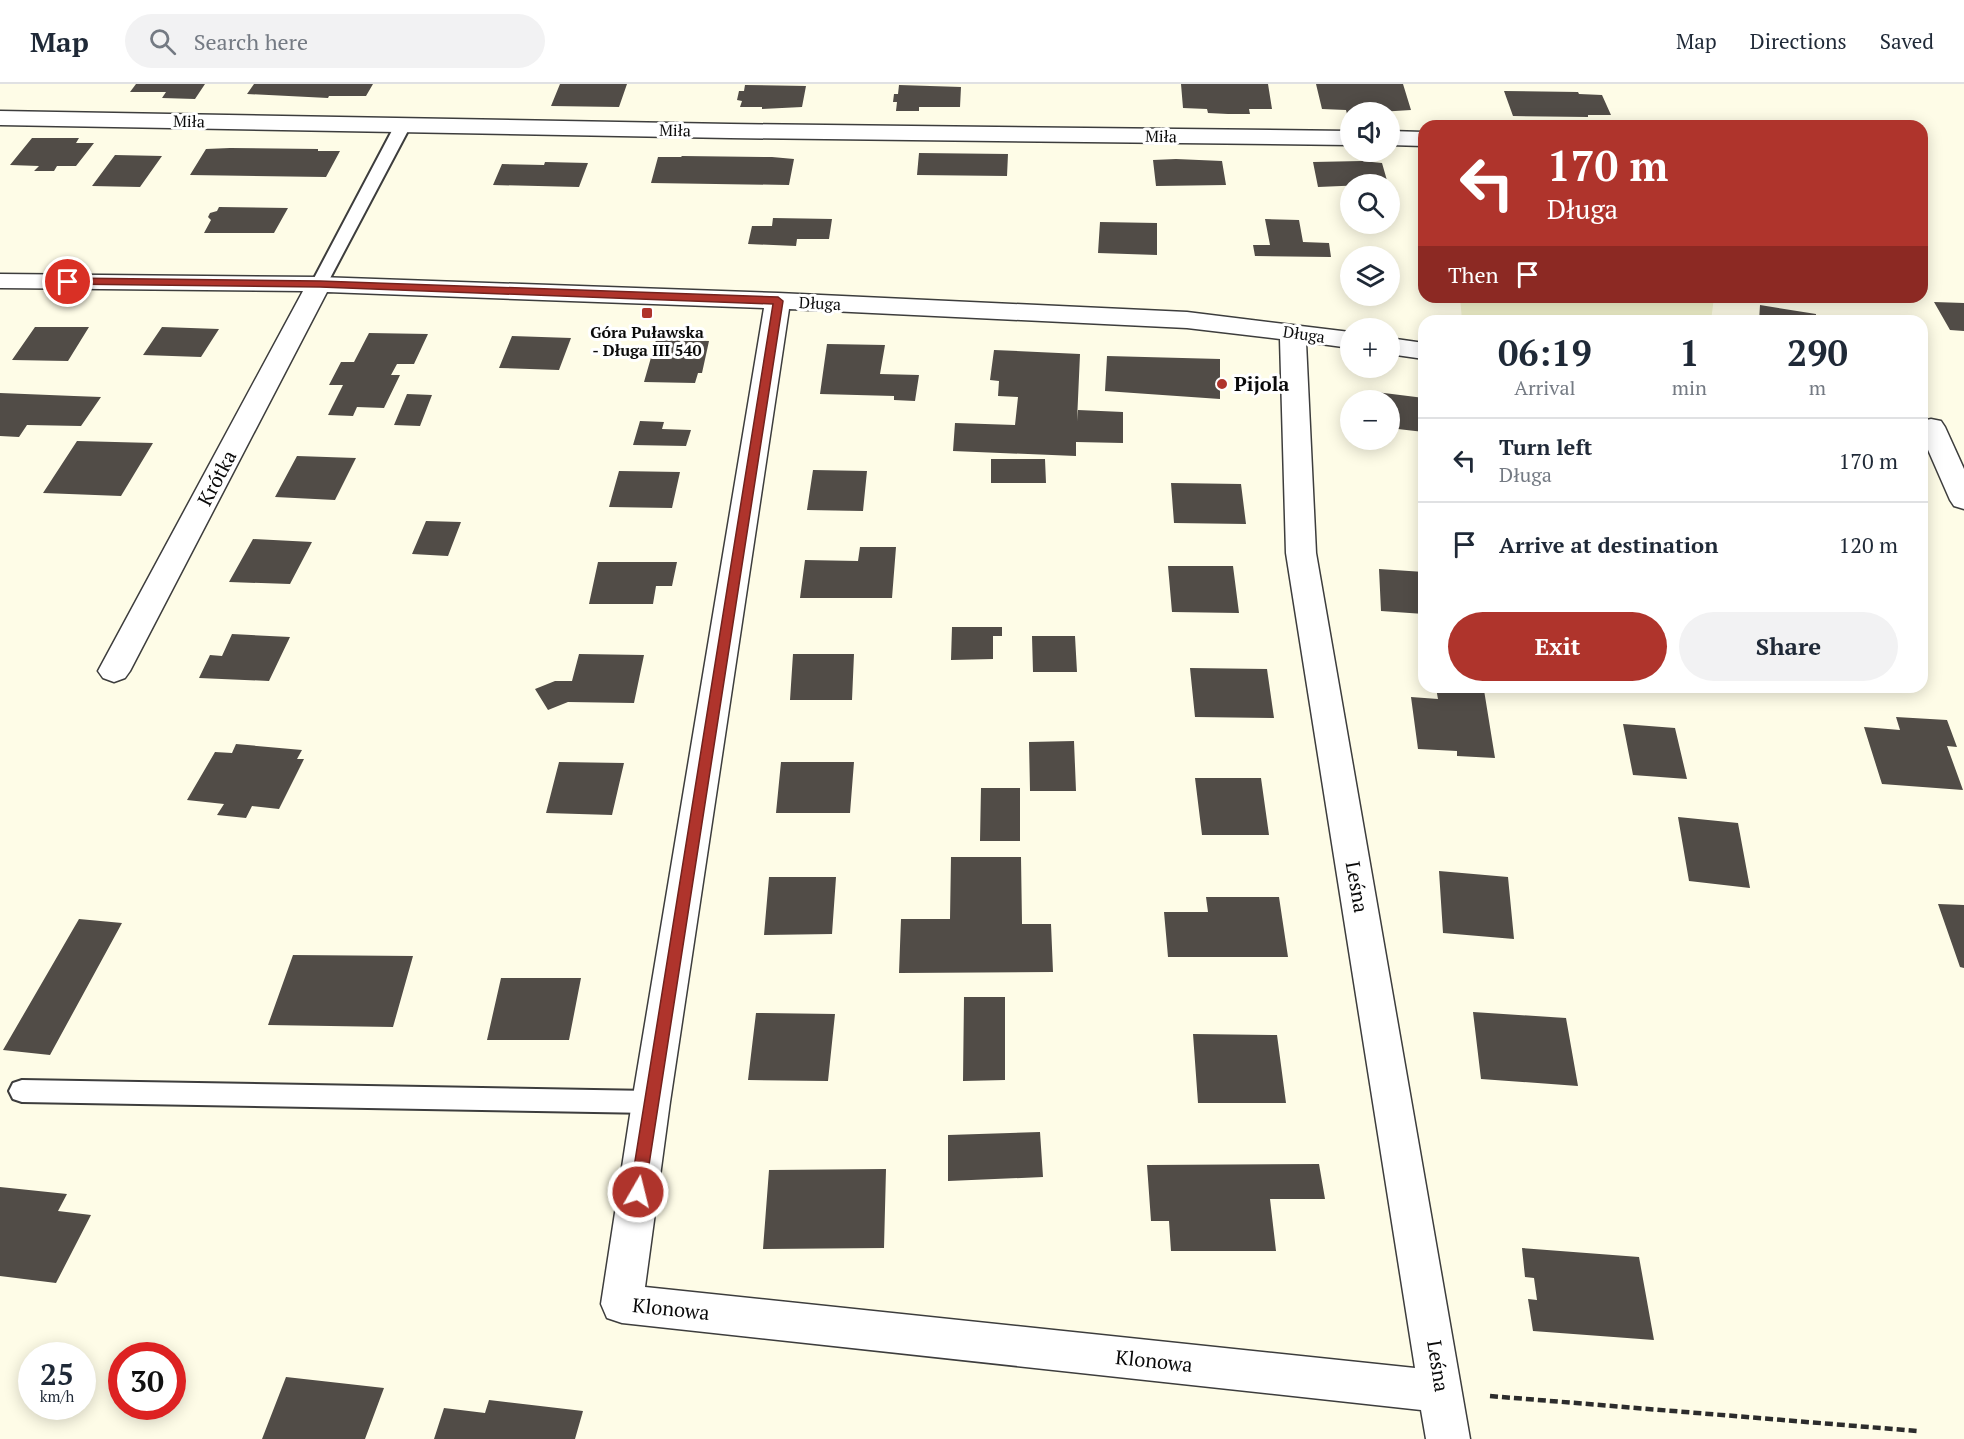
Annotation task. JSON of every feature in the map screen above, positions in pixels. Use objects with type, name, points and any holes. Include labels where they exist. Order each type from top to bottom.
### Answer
[{"type":"street","name":"Miła","points":[[0,118],[1340,138]]},
{"type":"street","points":[[1400,138],[1418,139]]},
{"type":"street","name":"Długa","points":[[0,281],[320,284],[778,301],[1187,320],[1340,339]]},
{"type":"street","name":"Krótka","points":[[114,671],[320,284]]},
{"type":"street","name":"Klonowa","points":[[778,301],[651,1102],[622,1304],[1442,1392]]},
{"type":"street","name":"Leśna","points":[[1293,332],[1301,553],[1449,1439]]},
{"type":"street","points":[[1400,348],[1418,350]]},
{"type":"street","points":[[1928,426],[1964,433]]},
{"type":"street","points":[[1928,430],[1964,500]]},
{"type":"lane","points":[[320,284],[403,125]]},
{"type":"lane","points":[[22,1091],[651,1102]]},
{"type":"path","points":[[1442,1392],[1917,1431]]},
{"type":"green space","points":[[1461,303],[1713,303],[1712,315],[1462,315]]},
{"type":"building","points":[[136,84],[205,84],[195,99],[162,98],[166,92],[130,92]]},
{"type":"building","points":[[254,84],[373,84],[366,96],[329,96],[328,98],[247,94]]},
{"type":"building","points":[[560,84],[627,84],[619,107],[551,106]]},
{"type":"building","points":[[1181,84],[1268,84],[1272,109],[1249,109],[1250,114],[1228,114],[1208,113],[1207,109],[1183,108]]},
{"type":"building","points":[[1316,84],[1403,84],[1411,110],[1400,111],[1400,102],[1340,102],[1340,110],[1322,109]]},
{"type":"building","points":[[745,85],[806,86],[802,107],[762,109],[762,107],[740,107],[742,101],[737,100],[739,91],[744,91]]},
{"type":"building","points":[[899,85],[961,87],[960,107],[919,107],[919,111],[896,111],[897,102],[893,102],[894,94],[898,94]]},
{"type":"building","points":[[1504,91],[1578,92],[1579,94],[1602,95],[1611,115],[1513,116]]},
{"type":"building","points":[[32,138],[79,138],[76,143],[94,143],[76,166],[57,166],[54,171],[34,171],[39,166],[10,165]]},
{"type":"building","points":[[206,149],[340,151],[326,177],[190,175]]},
{"type":"building","points":[[919,153],[1008,154],[1007,176],[917,175]]},
{"type":"building","points":[[115,155],[162,156],[140,187],[92,186]]},
{"type":"building","points":[[658,157],[794,159],[789,185],[651,183]]},
{"type":"building","points":[[1153,160],[1222,161],[1226,185],[1156,186]]},
{"type":"building","points":[[545,162],[588,163],[579,187],[493,185],[502,164],[544,165]]},
{"type":"building","points":[[1313,162],[1382,163],[1385,174],[1340,174],[1340,186],[1318,187]]},
{"type":"building","points":[[219,207],[288,208],[274,233],[204,233],[211,220],[208,217],[210,213],[217,211]]},
{"type":"building","points":[[773,218],[832,219],[829,239],[797,239],[796,246],[748,244],[752,226],[772,226]]},
{"type":"building","points":[[1265,219],[1299,220],[1303,242],[1329,243],[1331,257],[1255,256],[1253,245],[1270,245]]},
{"type":"building","points":[[1100,222],[1157,223],[1157,255],[1098,253]]},
{"type":"building","points":[[1934,302],[1964,303],[1964,331],[1950,330]]},
{"type":"building","points":[[1760,305],[1816,314],[1816,315],[1759,315]]},
{"type":"building","points":[[35,327],[89,327],[68,361],[12,360]]},
{"type":"building","points":[[162,327],[219,329],[201,357],[143,355]]},
{"type":"building","points":[[369,333],[428,334],[414,364],[397,364],[391,375],[400,375],[384,408],[357,407],[353,416],[328,415],[343,385],[329,385],[341,362],[354,362]]},
{"type":"building","points":[[512,336],[571,338],[559,370],[499,368]]},
{"type":"building","points":[[656,340],[709,341],[702,373],[698,373],[695,383],[644,382]]},
{"type":"building","points":[[827,344],[885,345],[880,374],[919,375],[915,401],[894,400],[894,396],[820,394]]},
{"type":"building","points":[[994,350],[1080,354],[1077,421],[1078,410],[1123,412],[1123,443],[1076,442],[1076,456],[953,451],[955,423],[1015,425],[1018,397],[998,396],[999,381],[990,380]]},
{"type":"building","points":[[1107,356],[1220,359],[1220,399],[1105,391]]},
{"type":"building","points":[[0,393],[101,397],[81,426],[27,425],[19,437],[0,436]]},
{"type":"building","points":[[407,394],[432,395],[420,426],[394,425]]},
{"type":"building","points":[[1400,395],[1418,397],[1418,431],[1400,429]]},
{"type":"building","points":[[640,421],[664,422],[662,429],[691,430],[686,446],[633,445]]},
{"type":"building","points":[[77,441],[153,443],[121,496],[43,493]]},
{"type":"building","points":[[297,456],[356,458],[335,500],[275,497]]},
{"type":"building","points":[[991,459],[1045,459],[1046,483],[991,483]]},
{"type":"building","points":[[813,470],[867,471],[863,511],[807,510]]},
{"type":"building","points":[[619,471],[680,472],[672,508],[609,507]]},
{"type":"building","points":[[1171,483],[1241,484],[1246,524],[1174,523]]},
{"type":"building","points":[[426,521],[461,522],[448,556],[412,554]]},
{"type":"building","points":[[253,539],[312,542],[290,584],[229,582]]},
{"type":"building","points":[[860,547],[896,547],[892,598],[800,598],[805,560],[858,561]]},
{"type":"building","points":[[598,562],[677,562],[672,586],[656,586],[653,604],[589,604]]},
{"type":"building","points":[[1168,566],[1233,566],[1239,613],[1172,612]]},
{"type":"building","points":[[1379,569],[1418,572],[1418,614],[1381,611]]},
{"type":"building","points":[[952,627],[1002,627],[1002,636],[993,636],[993,659],[951,660]]},
{"type":"building","points":[[232,634],[290,637],[269,681],[199,678],[210,655],[222,656]]},
{"type":"building","points":[[1032,636],[1075,636],[1077,672],[1033,672]]},
{"type":"building","points":[[579,654],[644,655],[634,703],[568,702],[548,710],[535,689],[555,681],[572,681]]},
{"type":"building","points":[[793,654],[854,654],[852,700],[790,700]]},
{"type":"building","points":[[1190,668],[1267,669],[1274,718],[1195,717]]},
{"type":"building","points":[[1437,693],[1484,693],[1495,758],[1457,756],[1457,751],[1418,749],[1411,697],[1438,699]]},
{"type":"building","points":[[1896,717],[1947,720],[1957,747],[1947,746],[1963,790],[1882,784],[1864,727],[1900,730]]},
{"type":"building","points":[[1623,724],[1675,728],[1687,779],[1633,775]]},
{"type":"building","points":[[1074,741],[1076,791],[1030,791],[1029,742]]},
{"type":"building","points":[[236,744],[302,750],[297,759],[304,759],[279,809],[252,806],[246,818],[217,815],[224,804],[187,800],[215,752],[232,753]]},
{"type":"building","points":[[559,762],[624,763],[612,815],[546,813]]},
{"type":"building","points":[[781,762],[854,762],[850,813],[776,813]]},
{"type":"building","points":[[1195,778],[1261,778],[1269,835],[1202,835]]},
{"type":"building","points":[[981,788],[1020,788],[1020,841],[980,841]]},
{"type":"building","points":[[1678,817],[1738,823],[1750,888],[1689,881]]},
{"type":"building","points":[[951,857],[1021,857],[1022,924],[1051,924],[1053,972],[899,973],[901,919],[950,919]]},
{"type":"building","points":[[1439,871],[1508,877],[1514,939],[1443,933]]},
{"type":"building","points":[[769,877],[836,877],[832,934],[764,935]]},
{"type":"building","points":[[1206,897],[1279,897],[1288,957],[1168,957],[1164,912],[1208,912]]},
{"type":"building","points":[[1938,904],[1964,905],[1964,968],[1960,967]]},
{"type":"building","points":[[79,919],[122,923],[50,1055],[3,1050]]},
{"type":"building","points":[[293,955],[413,956],[393,1027],[268,1025]]},
{"type":"building","points":[[501,978],[581,978],[569,1040],[487,1040]]},
{"type":"building","points":[[964,997],[1005,997],[1005,1080],[963,1081]]},
{"type":"building","points":[[1473,1012],[1566,1018],[1578,1086],[1481,1079]]},
{"type":"building","points":[[756,1013],[835,1014],[828,1081],[748,1080]]},
{"type":"building","points":[[1193,1034],[1277,1035],[1286,1103],[1198,1103]]},
{"type":"building","points":[[1040,1132],[1043,1177],[948,1181],[948,1135]]},
{"type":"building","points":[[1319,1164],[1325,1199],[1270,1199],[1276,1251],[1171,1251],[1169,1221],[1151,1221],[1147,1165]]},
{"type":"building","points":[[886,1169],[884,1248],[763,1249],[769,1170]]},
{"type":"building","points":[[0,1187],[67,1194],[58,1211],[91,1215],[56,1283],[0,1276]]},
{"type":"building","points":[[1522,1248],[1639,1257],[1654,1340],[1533,1331],[1528,1299],[1537,1300],[1534,1278],[1525,1277]]},
{"type":"building","points":[[286,1377],[384,1388],[365,1439],[262,1439]]},
{"type":"building","points":[[489,1400],[583,1411],[575,1439],[434,1439],[444,1408],[485,1413]]},
{"type":"place","name":"Góra Puławska - Długa III 540","points":[[647,313]]},
{"type":"place","name":"Pijola","points":[[1222,384]]},
{"type":"route","points":[[68,282],[320,284],[778,301],[638,1192]]}]
